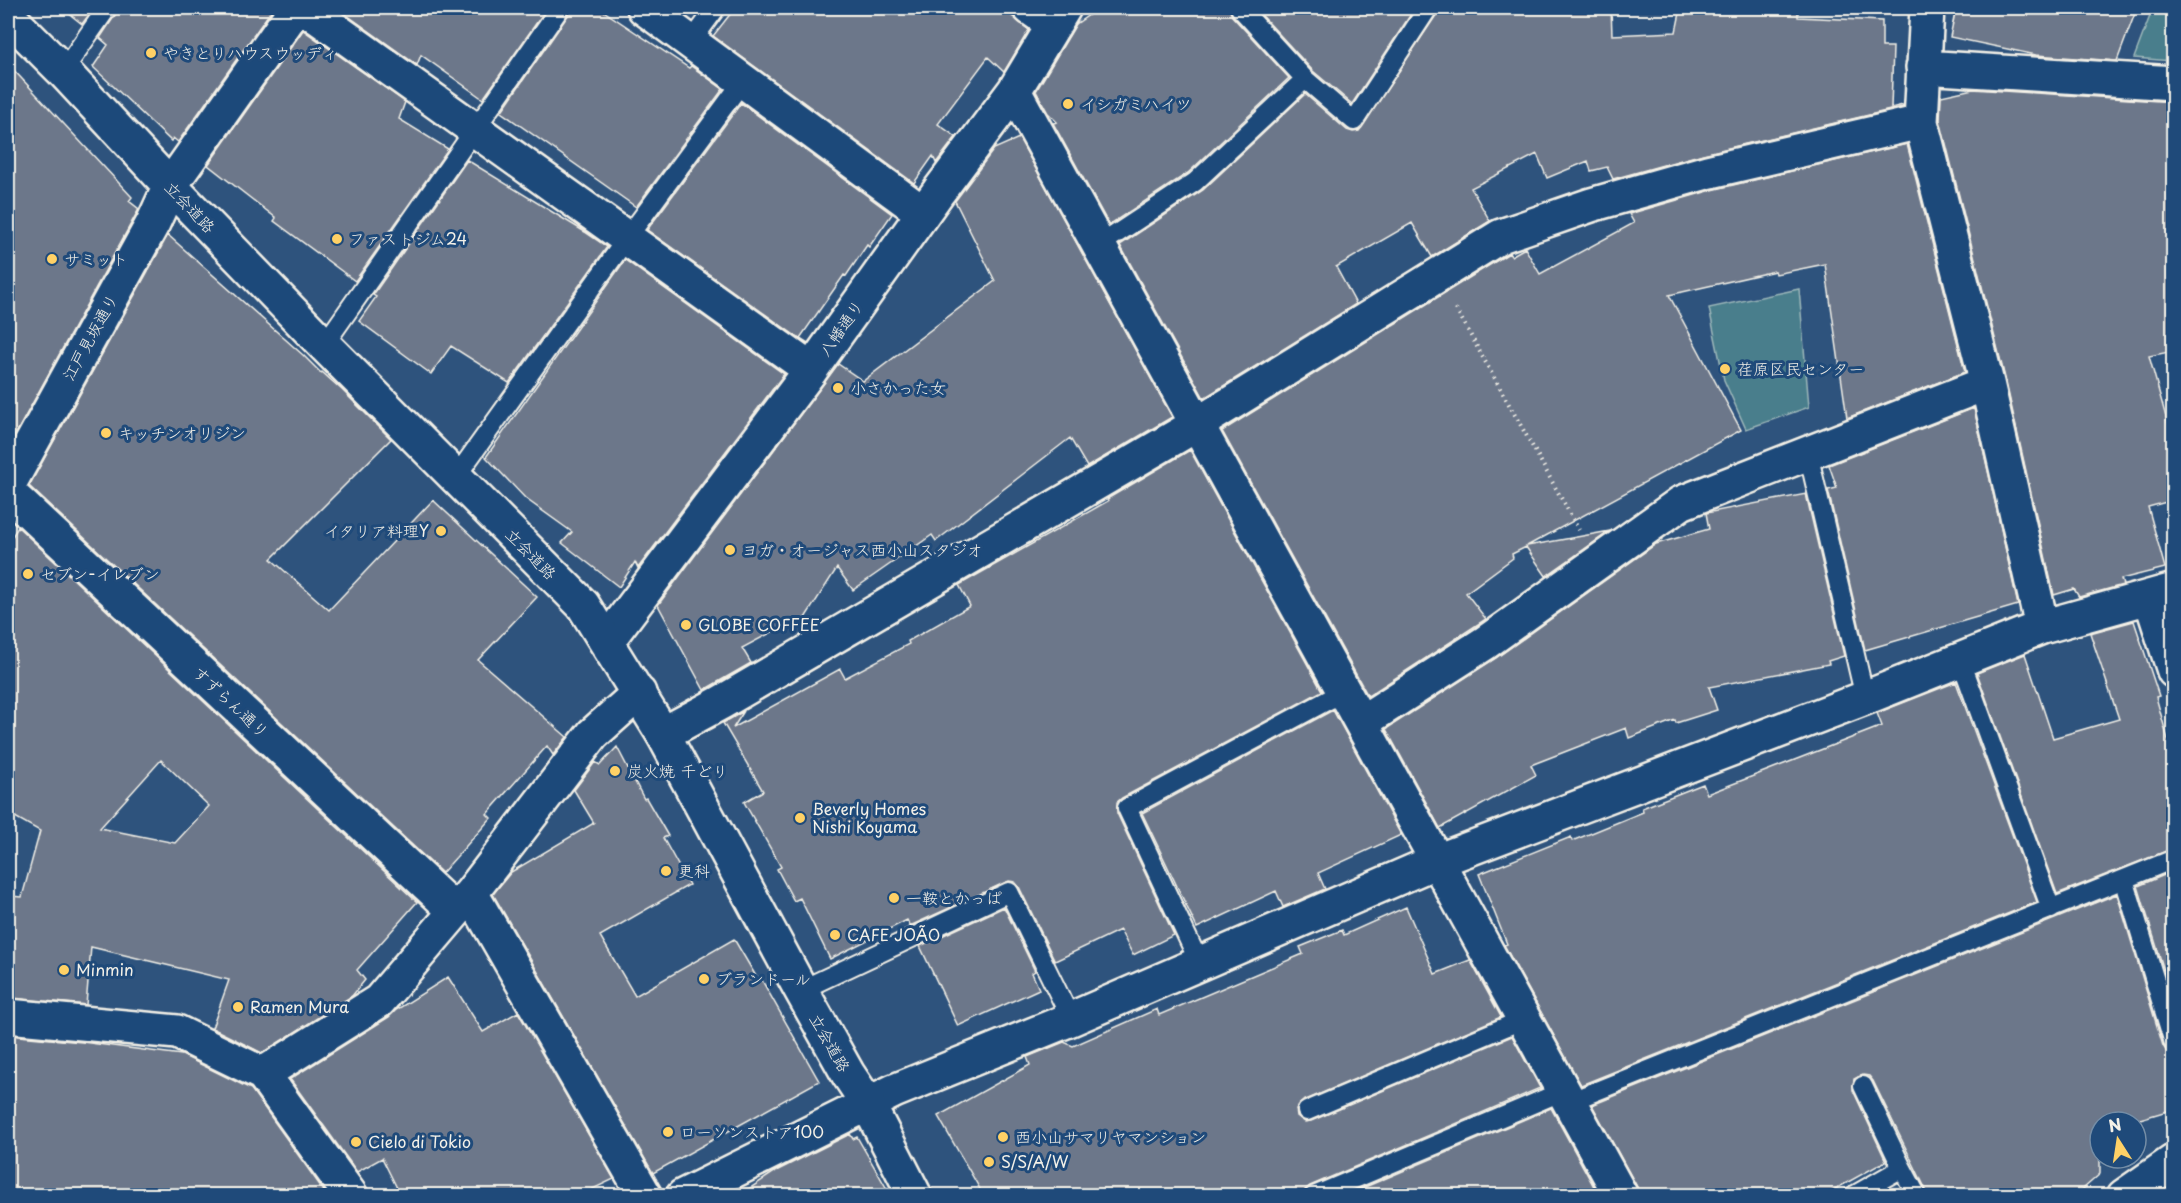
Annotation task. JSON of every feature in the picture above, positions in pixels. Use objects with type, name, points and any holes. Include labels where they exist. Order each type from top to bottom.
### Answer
[{"type":"street","name":"江戸見坂通り","points":[[8,486],[153,223],[170,186],[296,8]]},
{"type":"street","points":[[306,8],[811,370]]},
{"type":"street","points":[[644,8],[923,213]]},
{"type":"street","points":[[1927,8],[1921,122],[1987,382],[2042,627]]},
{"type":"street","name":"八幡通り","points":[[607,641],[811,370],[923,213],[1014,91],[1049,13]]},
{"type":"street","name":"立会道路","points":[[8,16],[324,345],[583,605],[663,734],[801,990],[848,1074],[868,1104],[915,1196]]},
{"type":"street","points":[[1923,67],[2174,83]]},
{"type":"street","points":[[1014,91],[1621,1196]]},
{"type":"street","points":[[663,734],[722,702],[1196,425],[1501,236],[1591,205],[1707,172],[1921,122]]},
{"type":"street","points":[[1362,722],[1485,643],[1680,503],[1987,382]]},
{"type":"street","name":"すずらん通り","points":[[8,492],[463,902],[645,1196]]},
{"type":"street","points":[[683,1196],[894,1091],[1071,1019],[1437,861],[1961,661],[2042,627],[2162,593],[2174,671]]},
{"type":"street","points":[[263,1074],[379,1001],[463,902],[593,734],[639,693]]},
{"type":"street","points":[[8,1016],[177,1032],[263,1074],[351,1196]]},
{"type":"street","points":[[2124,1196],[2174,1161]]},
{"type":"lane","points":[[63,71],[107,8]]},
{"type":"lane","points":[[324,345],[560,8]]},
{"type":"lane","points":[[691,42],[716,8]]},
{"type":"lane","points":[[1240,8],[1305,79],[1354,121],[1428,8]]},
{"type":"lane","points":[[1098,246],[1194,182],[1305,79]]},
{"type":"lane","points":[[455,478],[743,81]]},
{"type":"lane","points":[[1808,453],[1865,698]]},
{"type":"lane","points":[[1961,661],[2050,909]]},
{"type":"lane","points":[[1199,962],[1127,808],[1345,691]]},
{"type":"lane","points":[[1314,1196],[2174,859]]},
{"type":"lane","points":[[2124,879],[2174,1043]]},
{"type":"lane","points":[[801,990],[1009,892],[1071,1019]]},
{"type":"lane","points":[[1307,1111],[1524,1019]]},
{"type":"lane","points":[[1863,1086],[1917,1196]]},
{"type":"lane","points":[[1853,1196],[1902,1168]]},
{"type":"path","points":[[1437,276],[1597,563]]},
{"type":"green space","points":[[2153,8],[2173,8],[2173,61],[2134,58]]},
{"type":"green space","points":[[1799,289],[1809,407],[1746,429],[1724,380],[1709,308]]},
{"type":"building","points":[[62,8],[94,8],[82,24]]},
{"type":"building","points":[[118,8],[273,8],[178,142],[173,138],[171,141],[93,67],[108,45],[100,38]]},
{"type":"building","points":[[337,8],[547,8],[483,99],[421,55],[417,65]]},
{"type":"building","points":[[571,8],[599,8],[723,89],[636,207],[501,112]]},
{"type":"building","points":[[735,8],[1002,8],[1029,30],[1004,72],[988,57],[938,124],[956,137],[936,163],[933,156],[914,183],[713,36]]},
{"type":"building","points":[[1099,8],[1229,8],[1232,16],[1289,78],[1188,173],[1109,225],[1053,123],[1057,122],[1048,113],[1036,91],[1076,24]]},
{"type":"building","points":[[1255,8],[1415,8],[1352,104],[1313,71]]},
{"type":"building","points":[[1439,8],[1611,8],[1612,35],[1676,32],[1681,8],[1798,8],[1798,17],[1882,21],[1882,47],[1893,47],[1891,108],[1903,105],[1903,107],[1703,154],[1613,179],[1607,167],[1591,171],[1588,161],[1547,178],[1537,154],[1471,188],[1490,221],[1432,257],[1412,223],[1336,267],[1356,304],[1204,398],[1120,245],[1203,190],[1305,94],[1347,130],[1359,131]]},
{"type":"building","points":[[1956,8],[2137,8],[2117,61],[2036,55],[1950,37]]},
{"type":"building","points":[[303,30],[405,102],[399,119],[448,149],[355,281],[274,221],[276,218],[208,165]]},
{"type":"building","name":"サミット","points":[[8,64],[132,197],[129,201],[139,209],[8,448]]},
{"type":"building","points":[[1973,89],[2174,102],[2174,351],[2149,356],[2174,446],[2174,500],[2148,507],[2165,568],[2121,579],[2123,585],[2079,597],[2074,589],[2054,595],[2005,378],[1940,120],[1941,96]]},
{"type":"building","points":[[741,103],[892,214],[869,247],[867,245],[846,276],[844,275],[800,338],[807,344],[647,230]]},
{"type":"building","points":[[1019,138],[1172,417],[1087,467],[1070,438],[936,541],[932,535],[853,590],[837,568],[798,629],[789,623],[742,648],[751,663],[704,690],[658,605],[838,364],[863,381],[995,281],[955,201],[994,149]]},
{"type":"building","points":[[1907,144],[1965,372],[1847,418],[1825,264],[1776,274],[1775,271],[1669,295],[1741,430],[1527,546],[1610,531],[1546,576],[1526,547],[1512,554],[1513,558],[1466,593],[1486,619],[1368,696],[1222,431],[1509,253],[1511,256],[1525,248],[1540,274],[1634,223],[1629,214],[1712,190]]},
{"type":"building","points":[[467,160],[607,247],[509,383],[451,346],[431,374],[359,321],[376,297],[373,295]]},
{"type":"building","points":[[168,235],[342,390],[391,439],[271,559],[329,610],[433,500],[537,597],[478,660],[567,737],[553,755],[547,746],[487,814],[491,818],[442,873],[29,486]]},
{"type":"building","points":[[625,260],[784,374],[638,568],[635,562],[619,587],[562,543],[572,532],[526,499],[486,457]]},
{"type":"building","points":[[1974,408],[2018,605],[1865,650],[1828,490],[1837,488],[1829,465]]},
{"type":"building","points":[[1190,450],[1322,691],[1117,802],[1117,813],[1174,935],[1133,955],[1120,930],[1055,961],[1019,887],[1015,882],[1009,881],[910,926],[907,920],[830,959],[800,898],[794,901],[777,869],[781,867],[744,802],[763,791],[723,723],[744,711],[733,728],[840,669],[845,678],[909,644],[908,641],[970,606],[959,585],[1108,501],[1107,499]]},
{"type":"building","points":[[1806,494],[1844,656],[1828,661],[1829,664],[1709,687],[1717,710],[1676,723],[1675,720],[1629,738],[1626,728],[1531,765],[1536,775],[1440,828],[1386,729],[1496,658],[1656,544],[1709,529],[1706,513]]},
{"type":"building","points":[[18,527],[417,902],[357,970],[365,980],[352,996],[262,1053],[212,1028],[229,980],[91,947],[86,1005],[8,998],[10,896],[22,897],[40,831],[8,813],[8,543]],"holes":[[[161,760],[209,806],[175,843],[100,828]]]},
{"type":"building","points":[[2134,621],[2159,696],[2156,697],[2174,761],[2174,848],[2057,894],[1977,673],[2025,654],[2053,738],[2119,719],[2090,633]]},
{"type":"building","points":[[1956,682],[2037,902],[1581,1085],[1504,945],[1507,944],[1479,874],[1571,837],[1572,841],[1643,812],[1642,808],[1703,784],[1707,794],[1882,726],[1877,713]]},
{"type":"building","points":[[1333,710],[1401,835],[1318,873],[1325,889],[1283,907],[1276,891],[1197,928],[1142,813]]},
{"type":"building","points":[[617,747],[644,799],[646,798],[668,836],[663,838],[689,885],[600,936],[635,996],[734,939],[757,978],[760,977],[819,1081],[653,1173],[493,894],[511,872],[594,823],[574,790],[595,762],[600,765]]},
{"type":"building","points":[[2174,871],[2174,1003],[2138,886]]},
{"type":"building","points":[[2117,894],[2163,1046],[2167,1052],[2174,1054],[2174,1109],[2148,1117],[2148,1110],[2088,1110],[2088,1170],[2100,1170],[2100,1174],[2075,1196],[1929,1196],[1873,1081],[1869,1076],[1863,1075],[1854,1079],[1853,1090],[1886,1161],[1823,1196],[1640,1196],[1592,1105]]},
{"type":"building","points":[[1004,907],[1035,971],[1032,973],[1039,989],[958,1026],[920,946]]},
{"type":"building","points":[[1406,907],[1435,974],[1470,960],[1501,1017],[1303,1101],[1296,1109],[1297,1116],[1305,1122],[1311,1121],[1512,1036],[1540,1088],[1310,1186],[1305,1190],[1303,1196],[984,1196],[938,1116],[1030,1065],[1027,1057],[1064,1042],[1073,1046],[1157,1009],[1159,1015],[1303,954],[1300,947],[1342,930],[1344,935]]},
{"type":"building","points":[[448,977],[483,1032],[518,1012],[614,1179],[578,1196],[401,1196],[382,1158],[357,1172],[290,1079]]},
{"type":"building","points":[[8,1035],[182,1055],[251,1089],[324,1191],[315,1196],[8,1196]]},
{"type":"building","points":[[1551,1108],[1599,1196],[1344,1196]]},
{"type":"building","points":[[850,1134],[853,1139],[857,1137],[891,1196],[738,1196],[776,1171]]},
{"type":"place","name":"やきとりハウスウッディ","points":[[151,53]]},
{"type":"place","name":"イシガミハイツ","points":[[1068,104]]},
{"type":"place","name":"ファストジム24","points":[[337,239]]},
{"type":"place","name":"サミット","points":[[52,259]]},
{"type":"place","name":"荏原区民センター","points":[[1725,369]]},
{"type":"place","name":"小さかった女","points":[[838,388]]},
{"type":"place","name":"キッチンオリジン","points":[[106,433]]},
{"type":"place","name":"イタリア料理Y","points":[[441,531]]},
{"type":"place","name":"ヨガ・オージャス西小山スタジオ","points":[[730,550]]},
{"type":"place","name":"セブン-イレブン","points":[[28,574]]},
{"type":"place","name":"GLOBE COFFEE","points":[[686,625]]},
{"type":"place","name":"炭火焼 千どり","points":[[615,771]]},
{"type":"place","name":"Beverly Homes Nishi Koyama","points":[[800,818]]},
{"type":"place","name":"更科","points":[[666,871]]},
{"type":"place","name":"一鞍とかっぱ","points":[[894,898]]},
{"type":"place","name":"CAFE JOÃO","points":[[835,935]]},
{"type":"place","name":"Minmin","points":[[64,970]]},
{"type":"place","name":"ブランドール","points":[[704,979]]},
{"type":"place","name":"Ramen Mura","points":[[238,1007]]},
{"type":"place","name":"ローソンストア100","points":[[668,1132]]},
{"type":"place","name":"西小山サマリヤマンション","points":[[1003,1137]]},
{"type":"place","name":"Cielo di Tokio","points":[[356,1142]]},
{"type":"place","name":"S/S/A/W","points":[[989,1162]]}]
